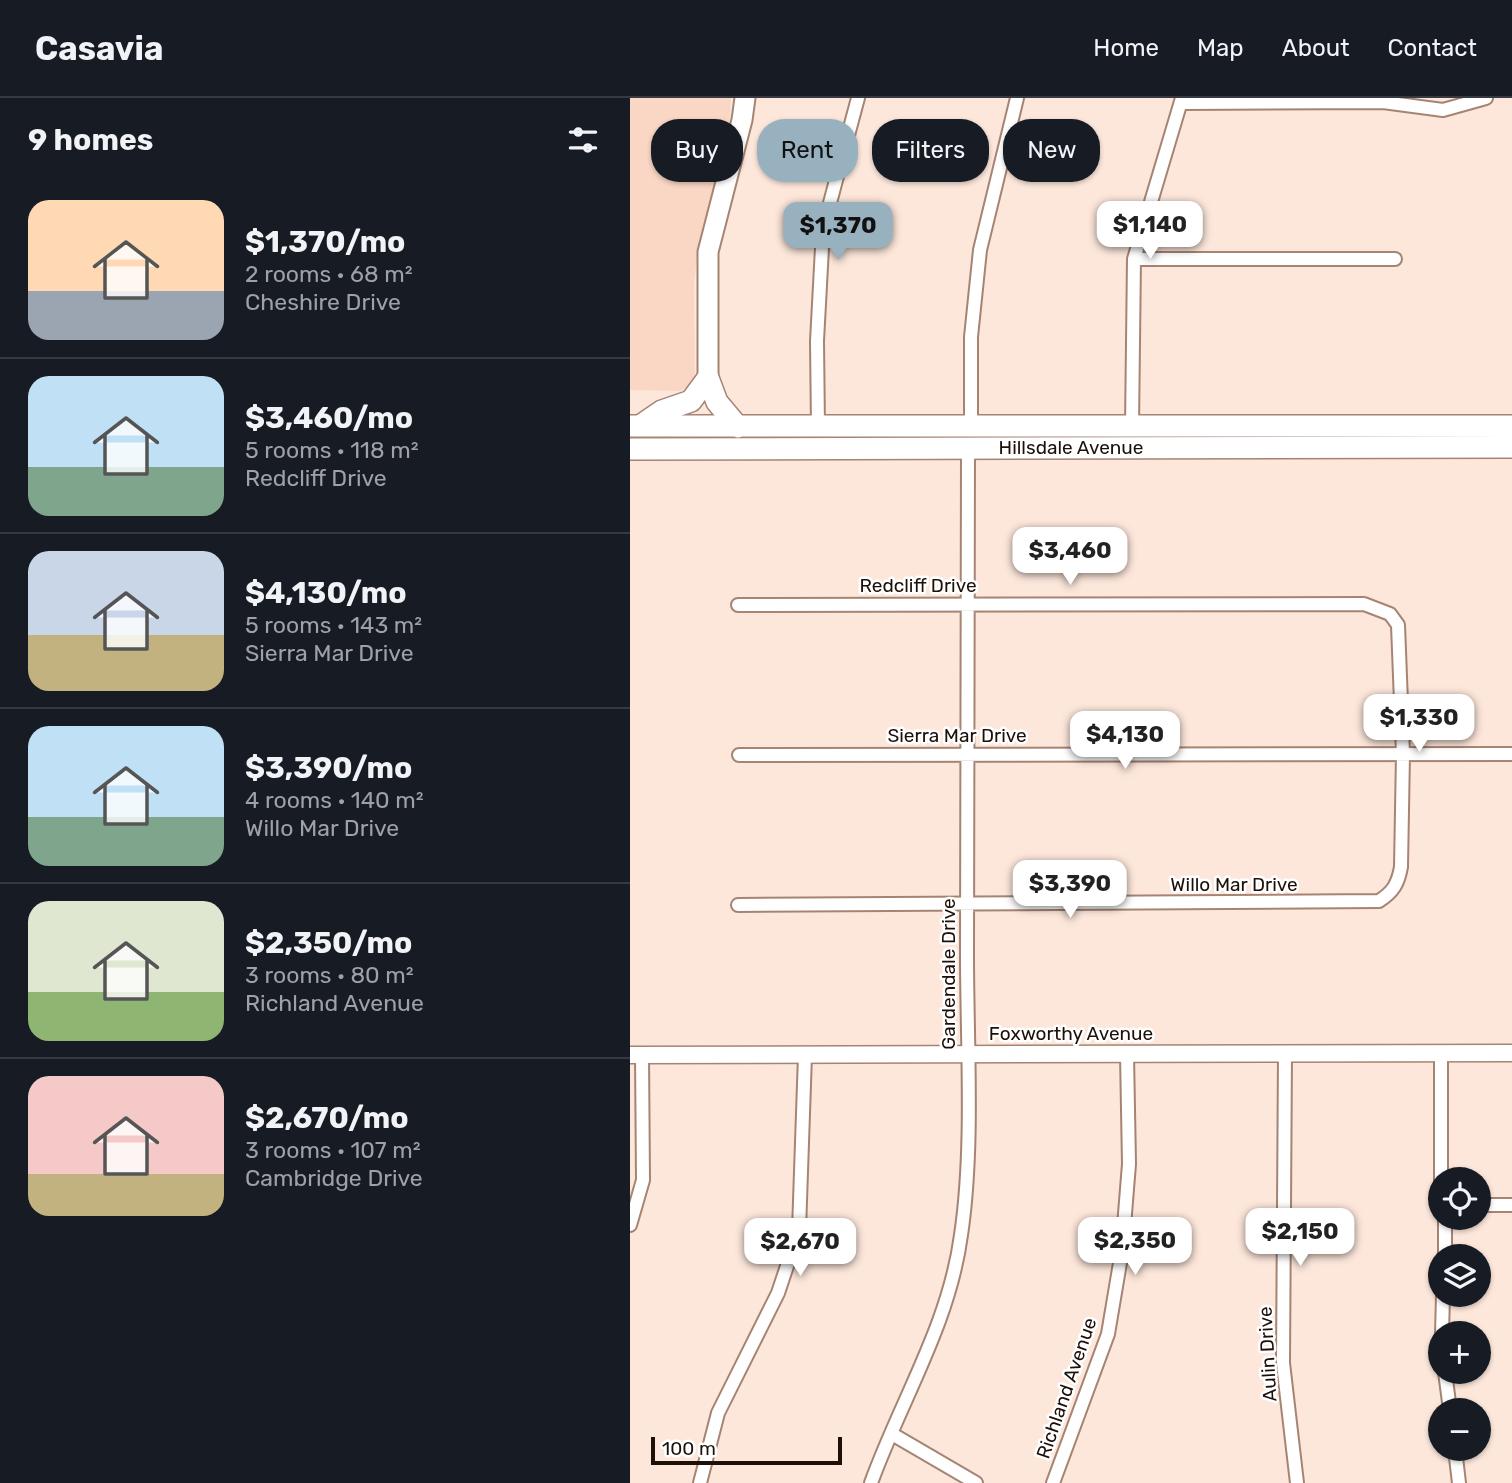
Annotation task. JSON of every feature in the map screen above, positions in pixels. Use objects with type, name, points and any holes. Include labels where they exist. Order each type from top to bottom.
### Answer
[{"type":"highway","points":[[635,426],[662,411],[691,401],[708,378]]},
{"type":"highway","points":[[708,378],[717,402],[738,427]]},
{"type":"highway","name":"Hillsdale Avenue","points":[[635,426],[818,427],[1000,438],[1009,425],[1512,426]]},
{"type":"highway","name":"Hillsdale Avenue","points":[[630,449],[935,447],[970,437],[1512,447]]},
{"type":"highway","points":[[1462,447],[1475,438],[1512,438]]},
{"type":"main road","points":[[708,378],[708,252],[742,120],[745,98]]},
{"type":"street","points":[[818,427],[817,341],[823,229],[858,98]]},
{"type":"street","name":"Gardendale Drive","points":[[871,1483],[927,1357],[946,1303],[961,1236],[966,1181],[971,337],[980,250],[1017,98]]},
{"type":"street","points":[[1132,426],[1134,258],[1181,100],[1383,100],[1443,110],[1486,98]]},
{"type":"street","points":[[1134,258],[1395,259]]},
{"type":"street","name":"Redcliff Drive","points":[[738,605],[1364,604],[1390,614],[1398,625],[1401,640],[1403,754]]},
{"type":"street","name":"Willo Mar Drive","points":[[738,905],[1379,901],[1391,893],[1398,881],[1401,867],[1403,754]]},
{"type":"street","name":"Sierra Mar Drive","points":[[739,755],[1512,754]]},
{"type":"street","name":"Foxworthy Avenue","points":[[636,1055],[1512,1053]]},
{"type":"street","name":"Richland Avenue","points":[[1053,1483],[1108,1334],[1122,1251],[1129,1164],[1127,1054]]},
{"type":"street","name":"Aulin Drive","points":[[1285,1054],[1283,1363],[1297,1483]]},
{"type":"street","points":[[1441,1054],[1441,1167]]},
{"type":"street","points":[[630,1225],[643,1180],[636,1055]]},
{"type":"street","points":[[700,1483],[718,1413],[778,1293],[799,1230],[805,1055]]},
{"type":"street","points":[[1491,1205],[1512,1205]]},
{"type":"street","points":[[892,1434],[975,1483]]},
{"type":"street","points":[[1456,1461],[1459,1483]]},
{"type":"shaded area","points":[[630,98],[731,98],[730,119],[651,119],[651,182],[716,182],[698,248],[694,285],[695,381],[681,391],[630,390]]}]
